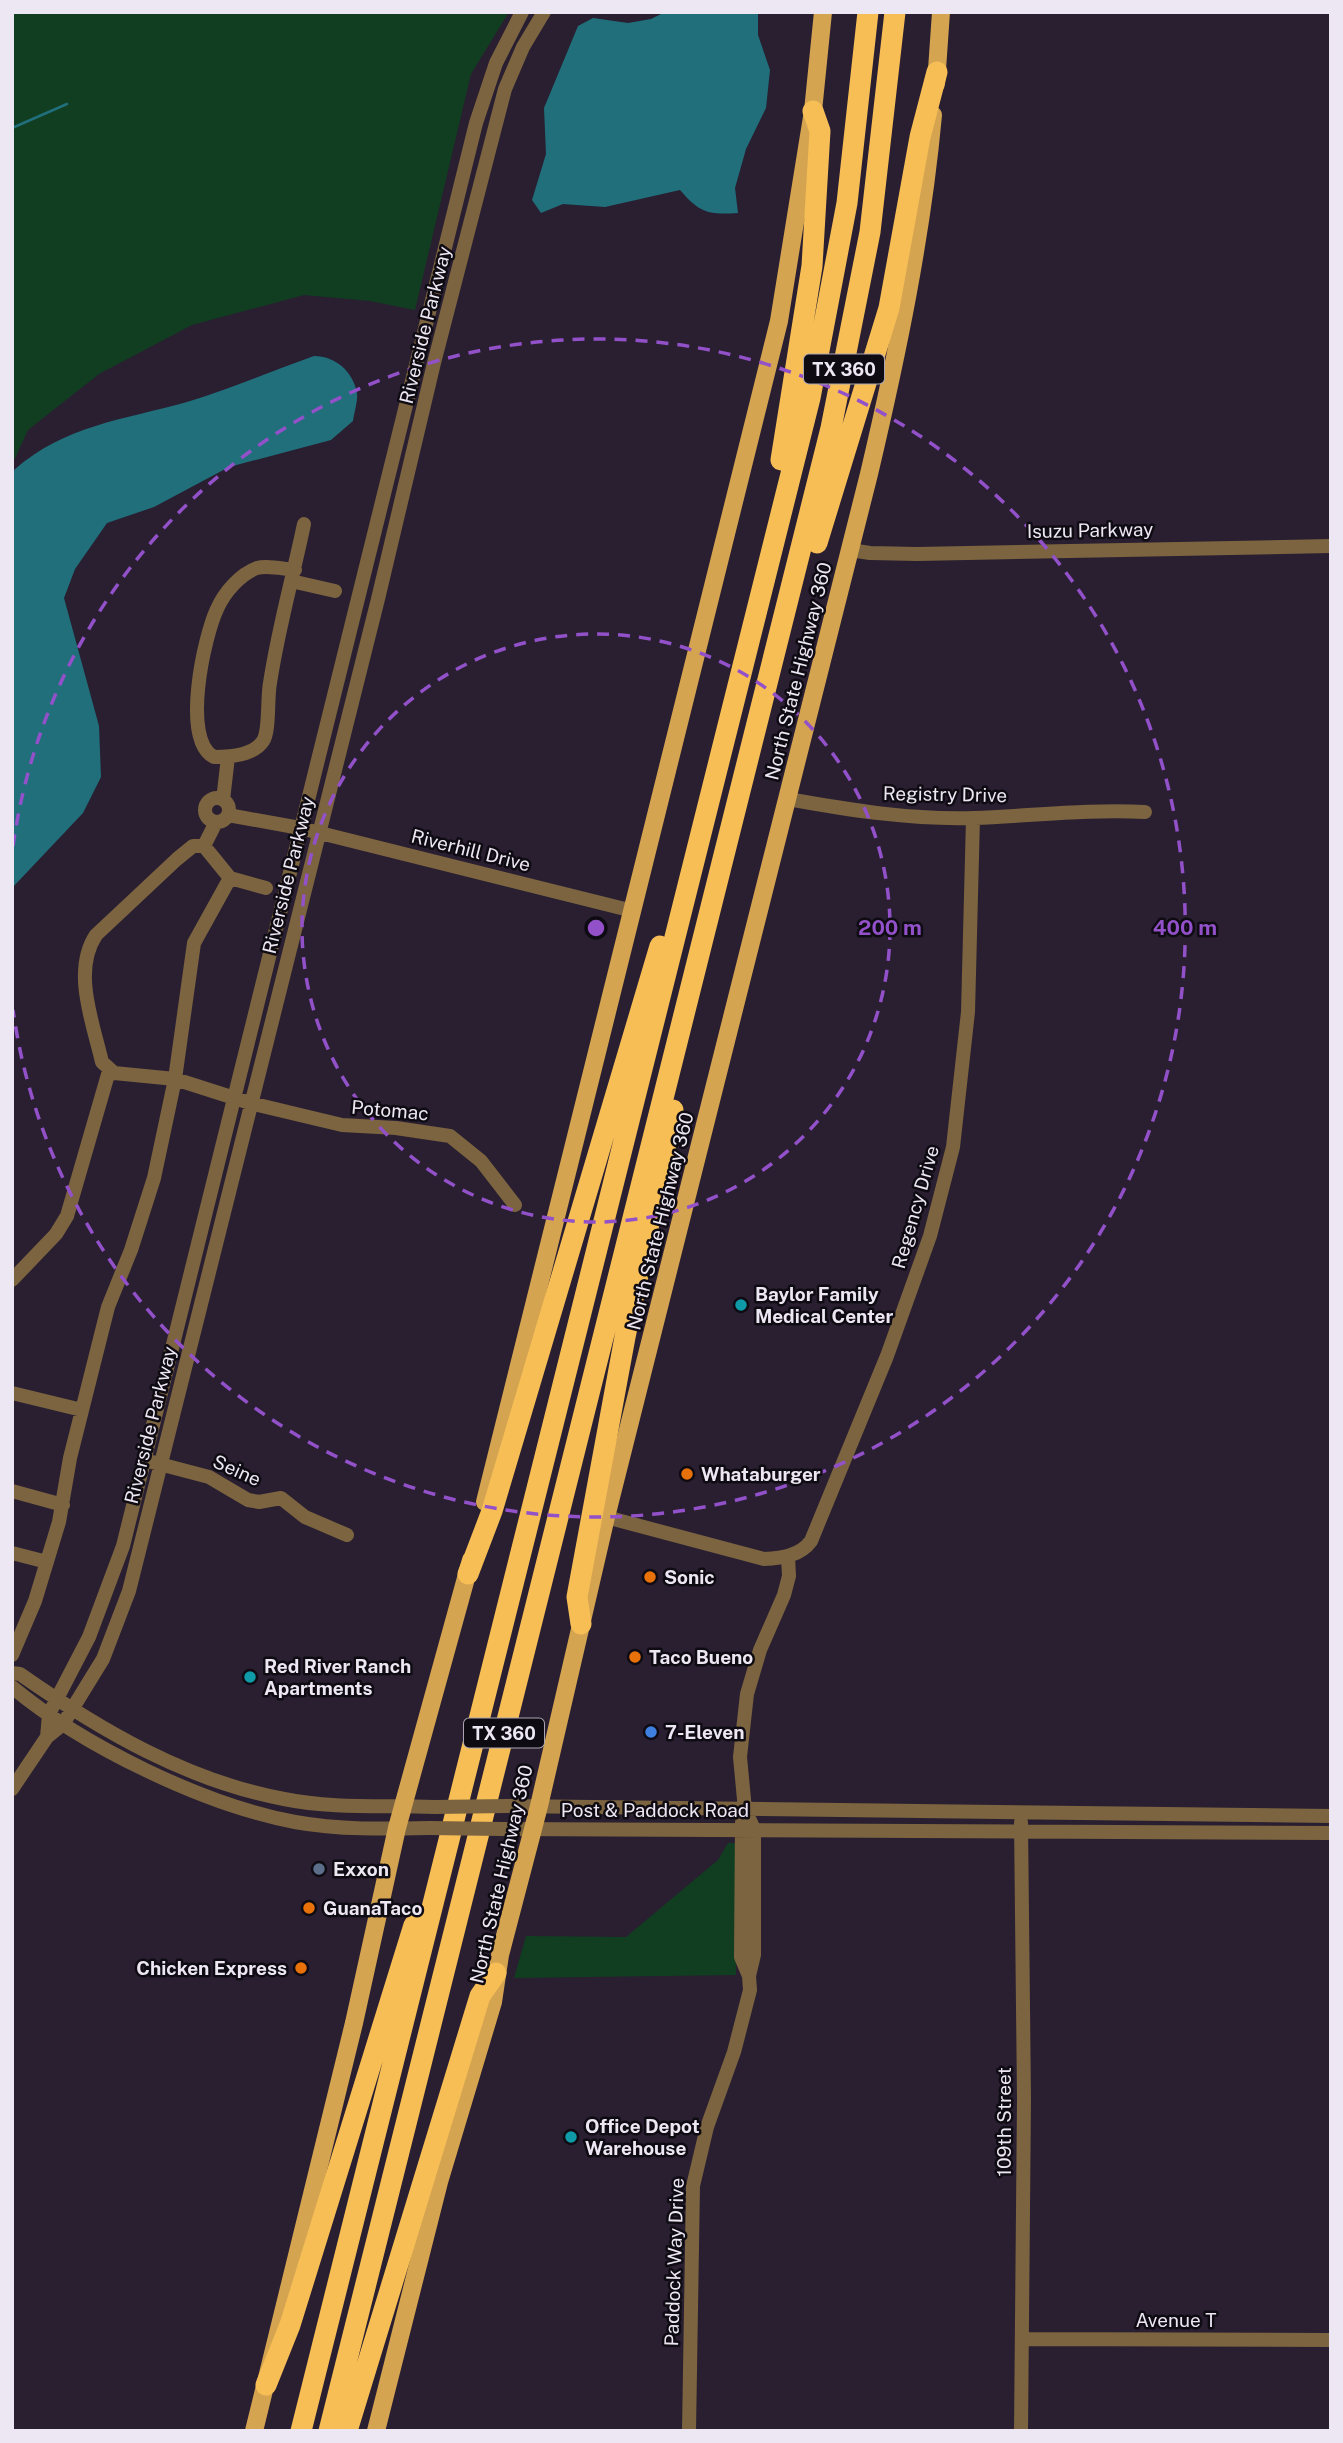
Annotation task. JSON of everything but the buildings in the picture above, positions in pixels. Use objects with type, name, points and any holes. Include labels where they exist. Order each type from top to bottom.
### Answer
[{"type":"highway","name":"TX 360","points":[[301,2431],[810,398],[833,289],[855,151],[868,12]]},
{"type":"highway","name":"TX 360","points":[[329,2431],[831,428],[861,285],[887,108],[895,12]]},
{"type":"highway","points":[[760,719],[775,701],[828,503],[889,308],[920,137],[937,72]]},
{"type":"highway","points":[[738,691],[734,665],[780,467],[812,266],[820,131],[813,111]]},
{"type":"highway","points":[[468,1574],[492,1511],[696,823],[710,803]]},
{"type":"highway","points":[[581,1623],[577,1597],[625,1337],[675,1101],[678,1035]]},
{"type":"highway","points":[[266,2385],[290,2325],[431,1868],[446,1850]]},
{"type":"highway","points":[[347,2431],[480,1996],[496,1973]]},
{"type":"main road","points":[[254,2431],[397,1828],[468,1574],[779,321],[813,111],[822,12]]},
{"type":"main road","name":"North State Highway 360","points":[[376,2431],[439,2182],[494,2002],[496,1973],[539,1806],[606,1517],[850,550],[905,308],[925,197],[942,12]]},
{"type":"street","name":"Riverside Parkway","points":[[47,1737],[49,1714],[106,1595],[123,1545],[476,123],[496,63],[522,12]]},
{"type":"street","name":"Riverside Parkway","points":[[12,1789],[47,1737],[63,1724],[103,1659],[129,1591],[505,89],[523,47],[544,12]]},
{"type":"street","points":[[424,338],[441,343]]},
{"type":"street","points":[[304,524],[293,576],[271,676],[266,736],[257,749],[228,758],[214,758],[207,754],[197,709],[200,666],[217,609],[231,588],[244,574],[260,567],[293,576],[335,591]]},
{"type":"street","name":"Isuzu Parkway","points":[[850,550],[917,554],[1331,546]]},
{"type":"street","points":[[223,800],[228,758]]},
{"type":"street","points":[[205,846],[222,818],[229,806],[223,800],[214,799],[205,809],[208,818],[222,818]]},
{"type":"street","name":"Registry Drive","points":[[788,799],[887,814],[973,818],[1070,810],[1145,812]]},
{"type":"street","name":"Riverhill Drive","points":[[222,818],[318,832],[633,911]]},
{"type":"street","name":"Regency Drive","points":[[788,1556],[806,1548],[811,1541],[835,1486],[887,1356],[946,1180],[953,1147],[968,1012],[973,818]]},
{"type":"street","points":[[12,1280],[56,1234],[67,1216],[109,1071],[102,1062],[88,996],[83,963],[86,950],[96,935],[177,859],[193,846],[205,846]]},
{"type":"street","points":[[205,846],[230,878],[266,888]]},
{"type":"street","points":[[12,1654],[47,1562],[63,1505],[69,1458],[108,1307],[131,1250],[154,1178],[175,1079],[194,943],[230,878]]},
{"type":"street","name":"Potomac","points":[[109,1071],[175,1079],[250,1103],[342,1125],[396,1128],[450,1136],[481,1161],[515,1205]]},
{"type":"street","points":[[12,1393],[82,1410]]},
{"type":"street","name":"Seine","points":[[143,1460],[209,1477],[248,1500],[281,1497],[305,1517],[347,1535]]},
{"type":"street","points":[[12,1491],[63,1505]]},
{"type":"street","points":[[606,1517],[741,1555],[764,1559],[788,1556]]},
{"type":"street","points":[[12,1553],[47,1562]]},
{"type":"street","name":"Paddock Way Drive","points":[[689,2431],[693,2186],[706,2127],[734,2052],[750,1990],[749,1976],[741,1956],[747,1829],[740,1757],[747,1694],[760,1650],[784,1595],[789,1576],[788,1556]]},
{"type":"street","name":"Post & Paddock Road","points":[[12,1673],[20,1674],[72,1709],[178,1766],[226,1784],[285,1799],[321,1804],[1331,1816]]},
{"type":"street","name":"Post & Paddock Road","points":[[12,1687],[63,1724],[163,1777],[224,1803],[296,1822],[397,1828],[1331,1832]]},
{"type":"street","points":[[224,1803],[226,1784]]},
{"type":"street","name":"109th Street","points":[[1021,1813],[1021,2431]]},
{"type":"street","points":[[1266,1816],[1266,1833]]},
{"type":"street","name":"Avenue T","points":[[1022,2339],[1331,2340]]},
{"type":"green space","points":[[12,12],[509,12],[471,74],[415,310],[370,301],[304,295],[192,325],[99,374],[28,430],[12,465]]},
{"type":"green space","points":[[728,1843],[735,1843],[736,1975],[514,1978],[526,1936],[626,1937],[718,1860]]},
{"type":"water","points":[[665,12],[758,12],[758,35],[770,70],[766,108],[746,149],[735,188],[738,213],[705,211],[693,204],[680,190],[605,207],[563,204],[541,213],[532,200],[546,154],[544,108],[578,26],[593,18],[628,23],[651,19]]},
{"type":"water","points":[[314,356],[336,362],[352,378],[357,396],[353,421],[331,440],[229,467],[154,507],[107,523],[75,569],[64,598],[99,726],[101,777],[83,813],[12,888],[14,470],[33,455],[74,433],[203,397]]},
{"type":"waterway","points":[[12,128],[67,104]]},
{"type":"place","name":"Baylor Family Medical Center","points":[[741,1305]]},
{"type":"place","name":"Whataburger","points":[[687,1474]]},
{"type":"place","name":"Sonic","points":[[650,1577]]},
{"type":"place","name":"Taco Bueno","points":[[635,1657]]},
{"type":"place","name":"Red River Ranch Apartments","points":[[250,1677]]},
{"type":"place","name":"7-Eleven","points":[[651,1732]]},
{"type":"place","name":"Exxon","points":[[319,1869]]},
{"type":"place","name":"GuanaTaco","points":[[309,1908]]},
{"type":"place","name":"Chicken Express","points":[[301,1968]]},
{"type":"place","name":"Office Depot Warehouse","points":[[571,2137]]}]
